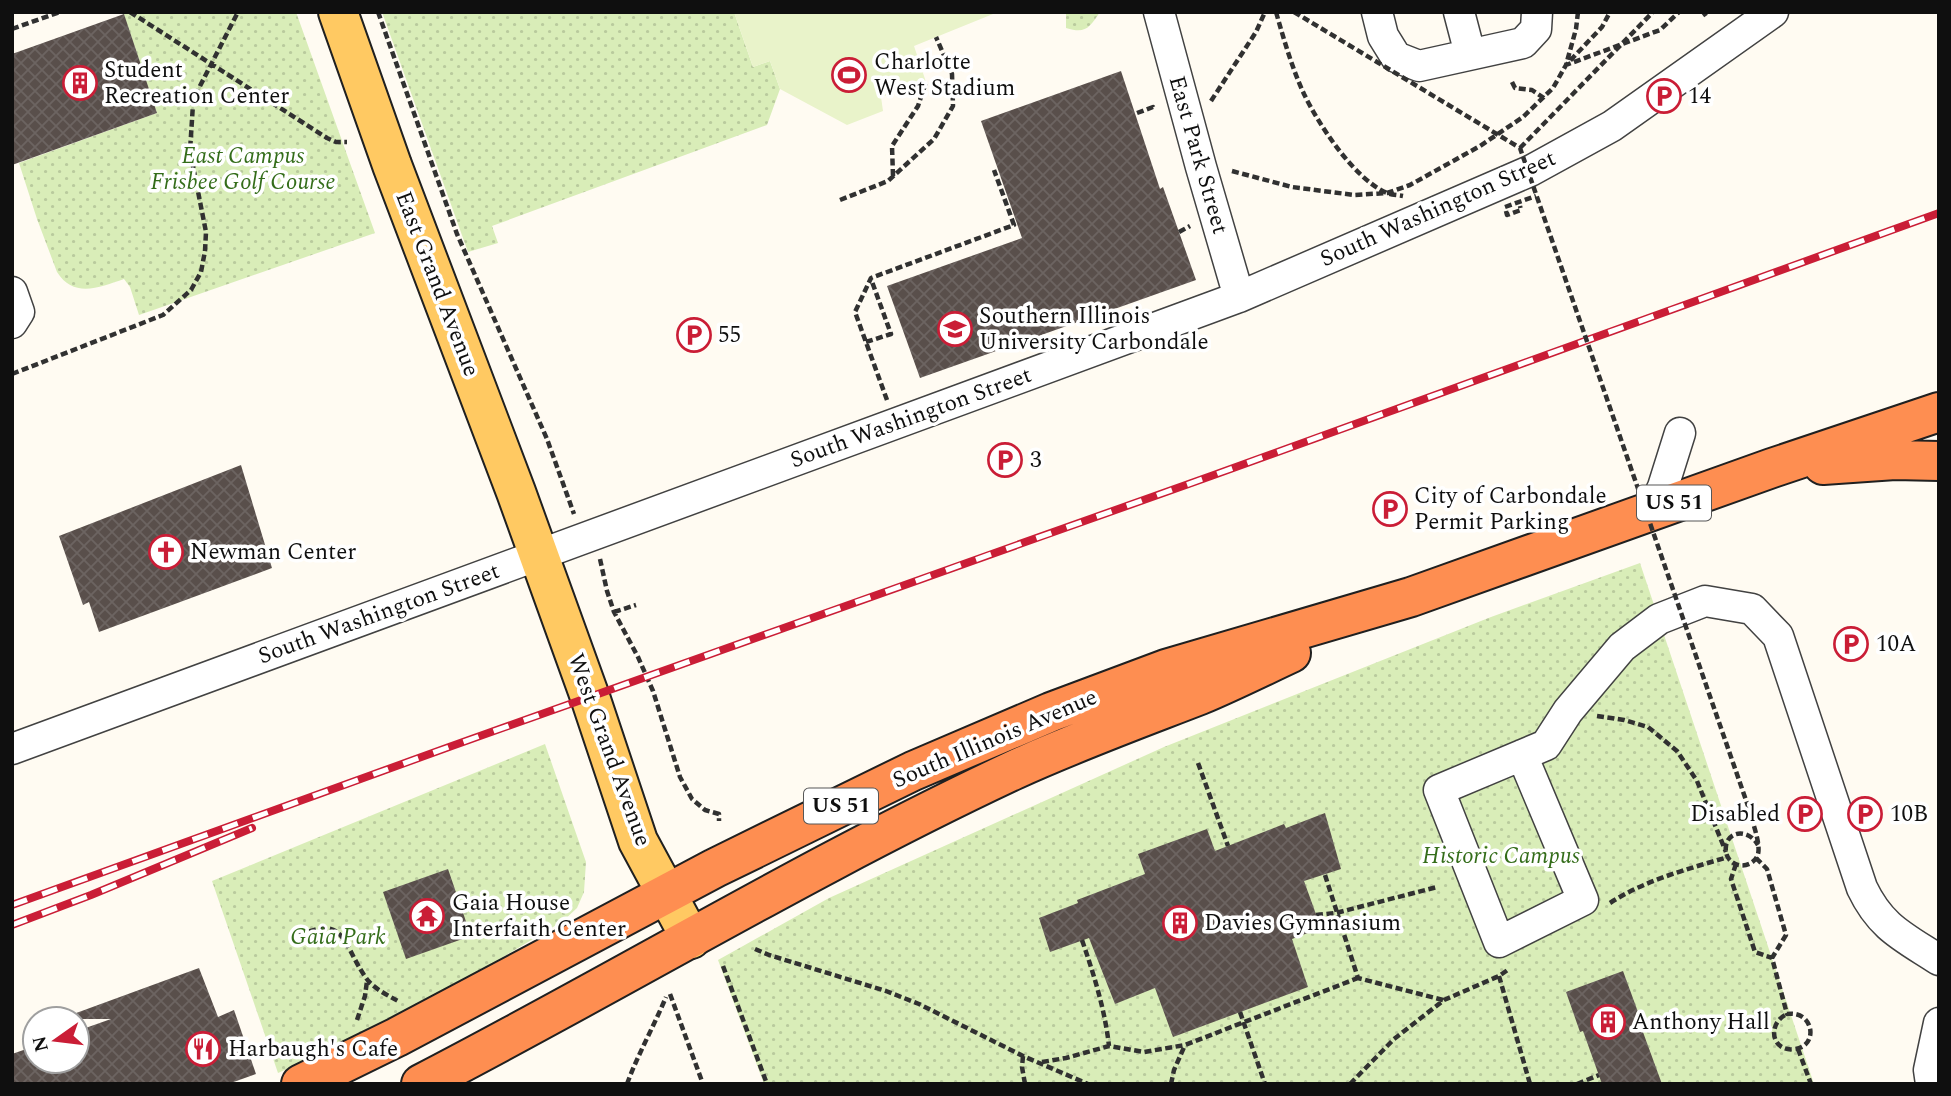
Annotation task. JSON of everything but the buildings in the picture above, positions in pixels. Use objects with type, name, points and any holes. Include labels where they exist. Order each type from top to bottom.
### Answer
[{"type":"highway","name":"South Illinois Avenue","points":[[301,1084],[397,1037],[666,893],[913,771],[1051,712],[1166,669],[1410,597],[1772,468],[1939,412]]},
{"type":"highway","points":[[1772,468],[1895,460],[1939,461]]},
{"type":"highway","name":"South Illinois Avenue","points":[[421,1084],[833,861],[1014,770],[1203,693],[1410,597]]},
{"type":"main road","name":"East Grand Avenue","points":[[338,12],[392,165],[539,555]]},
{"type":"main road","name":"West Grand Avenue","points":[[539,555],[638,841],[691,939]]},
{"type":"street","name":"East Park Street","points":[[1159,12],[1239,298]]},
{"type":"street","points":[[1377,12],[1383,36],[1396,57],[1419,66],[1523,43],[1536,29],[1537,12]]},
{"type":"street","points":[[1458,12],[1470,54]]},
{"type":"street","name":"South Washington Street","points":[[12,749],[1239,298],[1530,171],[1612,126],[1773,12]]},
{"type":"street","points":[[12,292],[19,312],[12,323]]},
{"type":"street","points":[[1652,511],[1664,487],[1680,433]]},
{"type":"street","points":[[1522,755],[1583,900],[1499,942],[1439,790],[1522,755],[1546,745],[1568,711],[1622,647],[1659,619],[1704,601],[1752,609],[1778,636],[1869,904],[1888,927],[1939,960]]},
{"type":"street","points":[[1931,1084],[1929,1070],[1939,1023]]},
{"type":"path","points":[[12,29],[60,12]]},
{"type":"path","points":[[130,12],[332,141],[346,142]]},
{"type":"path","points":[[12,374],[163,316],[191,290],[201,272],[206,232],[190,151],[193,104],[239,12]]},
{"type":"path","points":[[378,12],[457,234],[547,439],[572,512],[579,521]]},
{"type":"path","points":[[1276,12],[1304,94],[1317,117],[1353,167],[1366,180],[1387,193]]},
{"type":"path","points":[[1294,12],[1520,148],[1748,806],[1758,845],[1756,858],[1746,865],[1736,864],[1727,854],[1697,781],[1677,751],[1648,727],[1624,720],[1588,715]]},
{"type":"path","points":[[1387,193],[1410,185],[1480,146],[1523,117],[1544,98],[1566,65],[1578,12]]},
{"type":"path","points":[[1566,65],[1602,27],[1610,12]]},
{"type":"path","points":[[1520,148],[1653,12]]},
{"type":"path","points":[[1566,65],[1660,30],[1679,12]]},
{"type":"path","points":[[840,201],[888,181],[934,139],[953,106],[952,74],[936,37]]},
{"type":"path","points":[[892,177],[892,146],[918,106],[926,82]]},
{"type":"path","points":[[1512,82],[1515,88],[1532,90],[1544,98]]},
{"type":"path","points":[[1199,160],[1292,187],[1354,195],[1387,193],[1452,205]]},
{"type":"path","points":[[896,424],[855,312],[871,278],[1014,225],[994,170]]},
{"type":"path","points":[[1505,207],[1536,196]]},
{"type":"path","points":[[1179,232],[1194,223]]},
{"type":"path","points":[[866,342],[891,334],[871,278]]},
{"type":"path","points":[[603,566],[614,612],[653,691],[685,789],[699,806],[719,814],[719,821]]},
{"type":"path","points":[[614,612],[636,605]]},
{"type":"path","points":[[1198,763],[1228,846]]},
{"type":"path","points":[[1727,854],[1728,841],[1736,834],[1752,836],[1758,845]]},
{"type":"path","points":[[1679,871],[1727,854]]},
{"type":"path","points":[[1756,858],[1767,869],[1786,935],[1772,958],[1787,1014]]},
{"type":"path","points":[[1736,864],[1731,879],[1755,952],[1772,958]]},
{"type":"path","points":[[1325,875],[1358,978]]},
{"type":"path","points":[[1316,915],[1336,913],[1437,887]]},
{"type":"path","points":[[290,940],[318,927],[327,927],[338,932],[368,980],[383,993],[405,1004]]},
{"type":"path","points":[[1082,940],[1101,1003],[1109,1046]]},
{"type":"path","points":[[755,949],[919,1004],[1023,1056],[1088,1084]]},
{"type":"path","points":[[723,966],[767,1084]]},
{"type":"path","points":[[1499,976],[1530,1084]]},
{"type":"path","points":[[1039,1062],[1066,1058],[1109,1046],[1144,1052],[1185,1045],[1358,978],[1444,1000]]},
{"type":"path","points":[[352,1029],[365,996],[368,980]]},
{"type":"path","points":[[627,1084],[637,1057],[668,995],[703,1084]]},
{"type":"path","points":[[1240,1012],[1265,1084]]},
{"type":"path","points":[[1787,1014],[1801,1015],[1809,1025],[1810,1037],[1798,1049],[1781,1046],[1774,1037],[1775,1024],[1787,1014]]},
{"type":"path","points":[[1171,1084],[1185,1045]]},
{"type":"path","points":[[1798,1049],[1811,1084]]},
{"type":"path","points":[[1023,1056],[1022,1067],[1026,1084]]},
{"type":"path","points":[[1577,1084],[1598,1076]]},
{"type":"green space","name":"East Campus Frisbee Golf Course","points":[[123,12],[296,12],[375,233],[139,315],[130,287],[124,279],[88,289],[71,286],[64,280],[57,272],[19,163],[157,113]]},
{"type":"green space","points":[[382,12],[734,12],[753,67],[770,61],[780,89],[767,125],[492,226],[498,243],[468,252]]},
{"type":"green space","name":"Charlotte West Stadium","points":[[734,12],[998,12],[914,46],[926,82],[881,97],[883,111],[847,125],[780,89],[770,61],[753,67]]},
{"type":"green space","points":[[1066,12],[1100,12],[1090,26],[1078,30],[1066,28]]},
{"type":"green space","name":"Historic Campus","points":[[1640,563],[1814,1084],[764,1084],[718,960],[829,898],[1164,747],[1491,617]]},
{"type":"green space","name":"Gaia Park","points":[[545,744],[586,862],[584,892],[577,908],[563,921],[400,1019],[278,1073],[212,881]]},
{"type":"railway","points":[[12,905],[1939,213]]},
{"type":"railway","points":[[12,925],[252,828]]},
{"type":"place","name":"Charlotte West Stadium","points":[[849,75]]},
{"type":"place","name":"Student Recreation Center","points":[[80,83]]},
{"type":"place","name":"14","points":[[1664,96]]},
{"type":"place","name":"Southern Illinois University Carbondale","points":[[955,329]]},
{"type":"place","name":"55","points":[[694,335]]},
{"type":"place","name":"3","points":[[1005,460]]},
{"type":"place","name":"City of Carbondale Permit Parking","points":[[1390,509]]},
{"type":"place","name":"Newman Center","points":[[166,552]]},
{"type":"place","name":"10A","points":[[1851,644]]},
{"type":"place","name":"Disabled","points":[[1805,814]]},
{"type":"place","name":"10B","points":[[1865,814]]},
{"type":"place","name":"Gaia House Interfaith Center","points":[[427,916]]},
{"type":"place","name":"Davies Gymnasium","points":[[1180,923]]},
{"type":"place","name":"Anthony Hall","points":[[1608,1022]]},
{"type":"place","name":"Harbaugh's Cafe","points":[[203,1049]]}]
